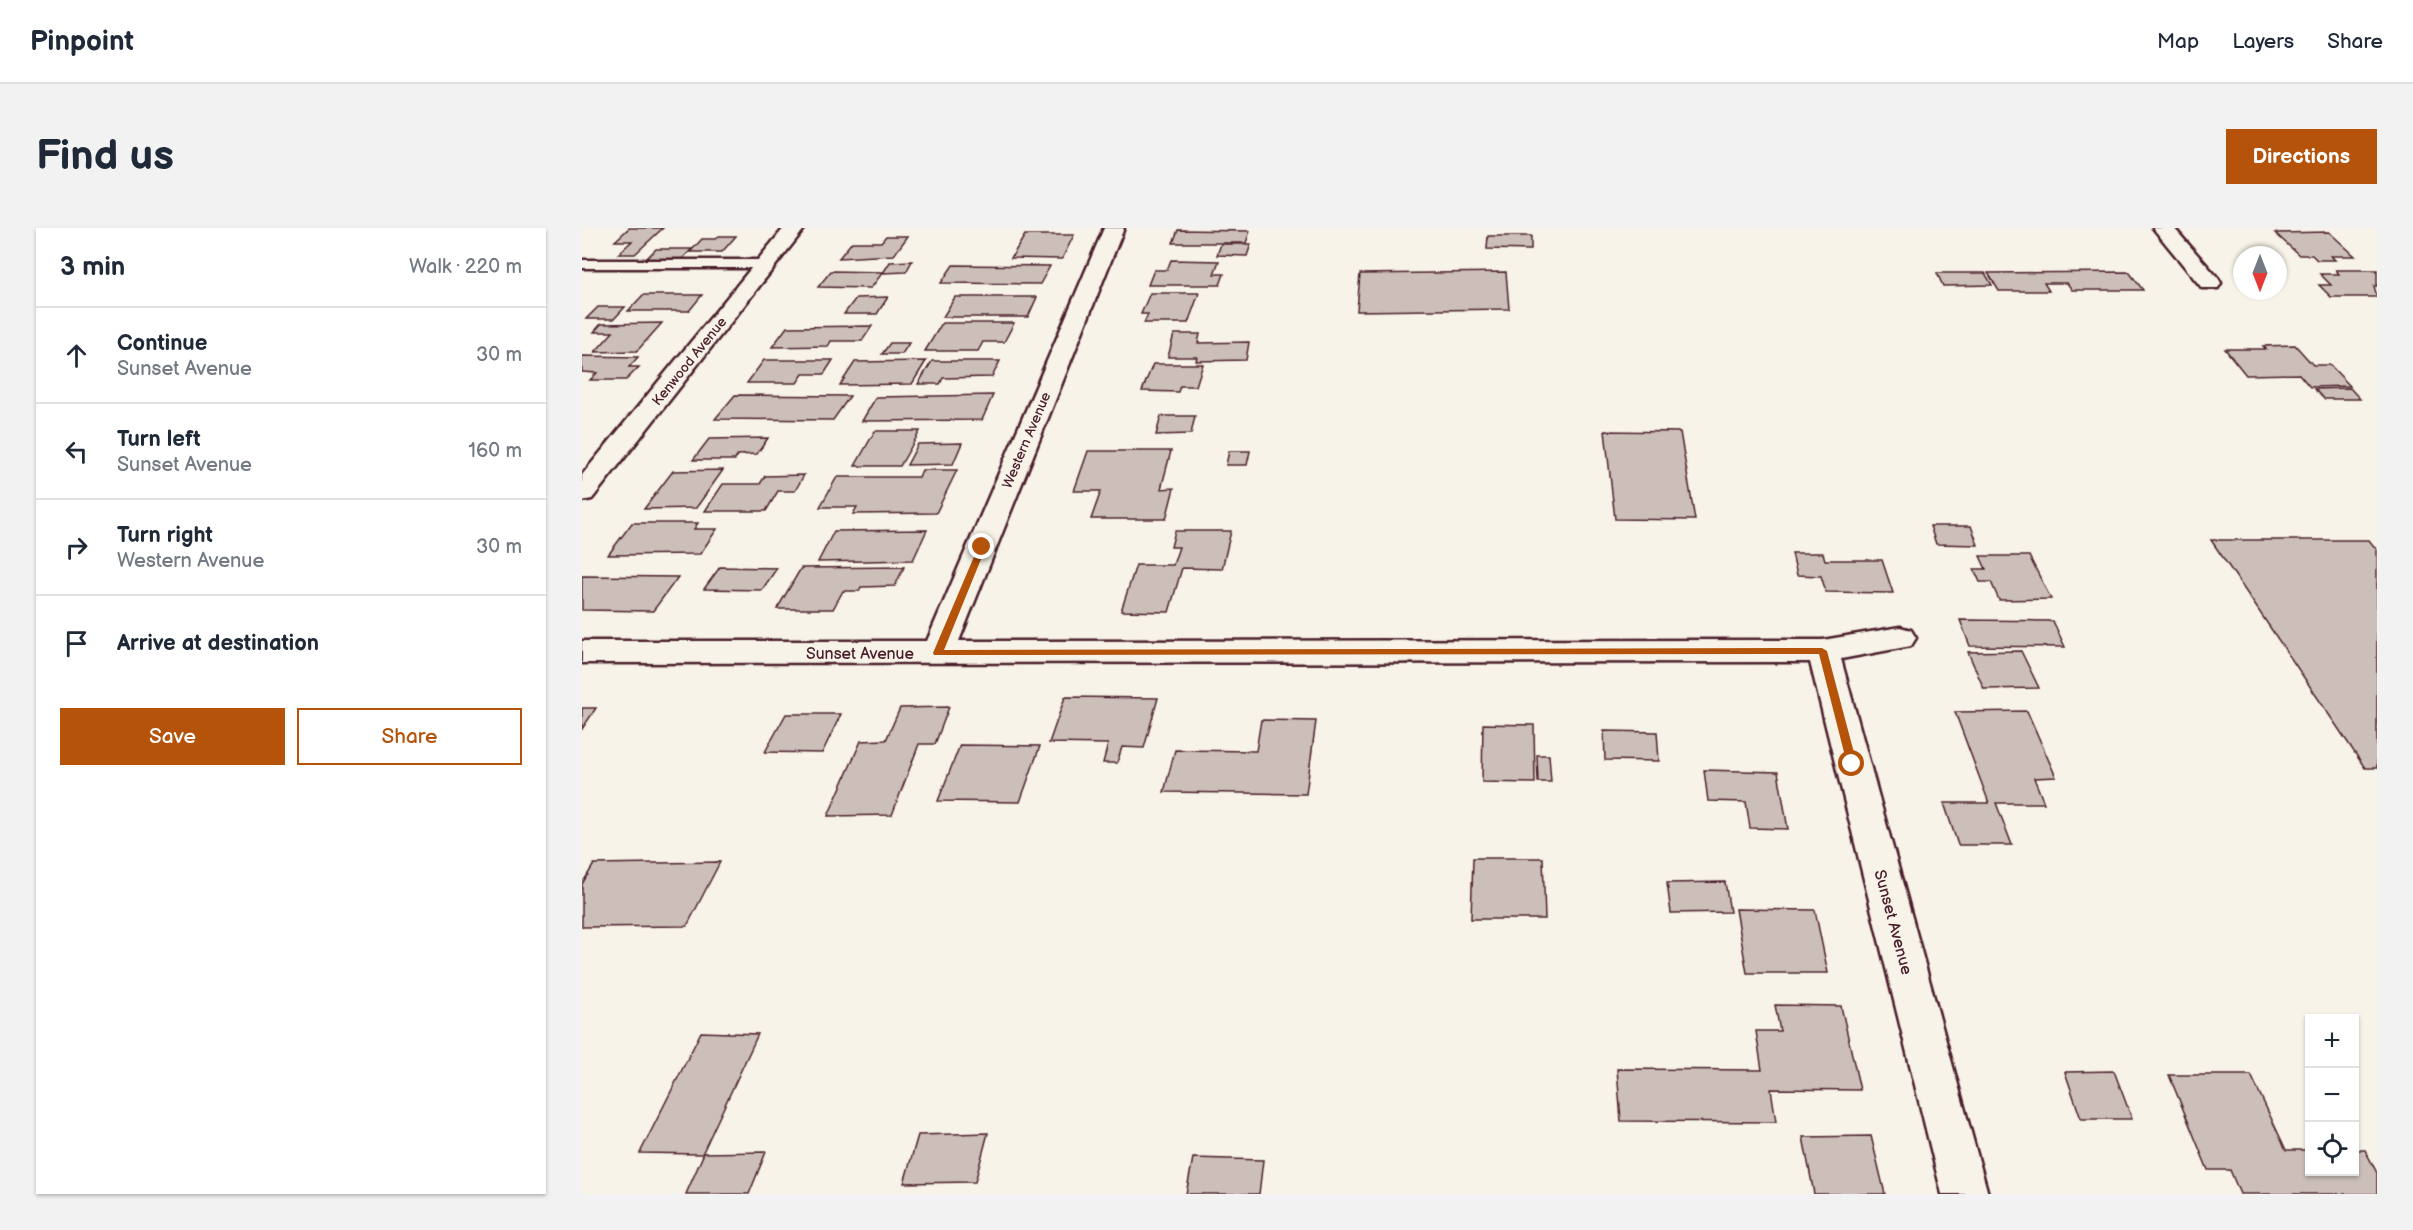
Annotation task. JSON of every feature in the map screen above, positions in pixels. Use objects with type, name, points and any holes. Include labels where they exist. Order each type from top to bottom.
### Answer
[{"type":"street","name":"Kenwood Avenue","points":[[582,493],[795,228]]},
{"type":"street","name":"Western Avenue","points":[[938,653],[1114,228]]},
{"type":"street","points":[[2163,228],[2210,283]]},
{"type":"street","name":"Sunset Avenue","points":[[582,652],[1822,651],[1900,638]]},
{"type":"street","name":"Sunset Avenue","points":[[1822,651],[1965,1194]]},
{"type":"lane","points":[[582,264],[766,264]]},
{"type":"building","points":[[629,228],[663,228],[635,254],[618,254],[632,241],[615,241]]},
{"type":"building","points":[[1178,230],[1250,231],[1246,243],[1173,243]]},
{"type":"building","points":[[2329,232],[2355,256],[2331,256],[2335,260],[2317,260],[2312,255],[2299,255],[2275,233]]},
{"type":"building","points":[[1025,235],[1074,235],[1062,259],[1011,258]]},
{"type":"building","points":[[719,236],[736,236],[722,252],[690,252],[702,239],[715,239]]},
{"type":"building","points":[[886,236],[908,236],[894,255],[839,258],[852,242],[881,242]]},
{"type":"building","points":[[1488,236],[1531,236],[1531,250],[1487,249]]},
{"type":"building","points":[[1221,244],[1251,244],[1247,256],[1217,255]]},
{"type":"building","points":[[656,249],[692,249],[681,260],[645,260]]},
{"type":"building","points":[[1171,260],[1219,261],[1214,274],[1224,274],[1220,285],[1148,285],[1154,270],[1167,270]]},
{"type":"building","points":[[912,261],[906,272],[883,273],[890,262]]},
{"type":"building","points":[[953,265],[1050,266],[1040,284],[941,283]]},
{"type":"building","points":[[2336,270],[2377,270],[2377,286],[2374,286],[2377,297],[2331,297],[2319,285],[2331,285],[2320,274],[2339,274]]},
{"type":"building","points":[[831,271],[883,272],[871,288],[818,287]]},
{"type":"building","points":[[1506,272],[1509,309],[1357,311],[1360,274]]},
{"type":"building","points":[[2129,272],[2143,290],[2072,290],[2067,283],[2044,283],[2049,291],[1999,291],[1988,273]]},
{"type":"building","points":[[1937,273],[1985,273],[1992,285],[1943,286]]},
{"type":"building","points":[[1150,293],[1199,293],[1188,323],[1144,323],[1148,314],[1141,314]]},
{"type":"building","points":[[643,295],[702,295],[689,311],[628,311]]},
{"type":"building","points":[[888,297],[877,314],[844,314],[856,298]]},
{"type":"building","points":[[955,297],[1037,297],[1028,317],[943,317]]},
{"type":"building","points":[[598,307],[625,307],[614,319],[586,319]]},
{"type":"building","points":[[662,323],[637,351],[595,352],[613,332],[594,332],[601,324]]},
{"type":"building","points":[[942,323],[1014,323],[1004,342],[983,342],[978,351],[925,351]]},
{"type":"building","points":[[872,326],[862,341],[831,341],[828,346],[772,347],[787,327]]},
{"type":"building","points":[[1174,334],[1200,334],[1198,343],[1249,342],[1246,360],[1196,361],[1197,357],[1168,357]]},
{"type":"building","points":[[890,343],[909,343],[902,354],[882,354]]},
{"type":"building","points":[[2295,345],[2313,365],[2330,365],[2350,386],[2310,387],[2299,374],[2246,375],[2225,349],[2266,349],[2263,346]]},
{"type":"building","points":[[582,356],[638,357],[629,367],[639,367],[626,380],[590,380],[597,373],[582,372]]},
{"type":"building","points":[[764,360],[833,360],[824,374],[803,374],[797,383],[747,383]]},
{"type":"building","points":[[926,361],[912,384],[840,385],[855,362]]},
{"type":"building","points":[[932,361],[1000,361],[992,377],[943,378],[940,384],[918,384]]},
{"type":"building","points":[[1153,364],[1203,364],[1196,386],[1180,386],[1178,392],[1142,391]]},
{"type":"building","points":[[2350,388],[2360,399],[2324,399],[2314,389]]},
{"type":"building","points":[[735,395],[850,396],[833,420],[715,419]]},
{"type":"building","points":[[993,395],[982,420],[862,421],[876,397]]},
{"type":"building","points":[[1161,416],[1195,416],[1191,434],[1156,435]]},
{"type":"building","points":[[875,431],[920,431],[900,466],[855,466]]},
{"type":"building","points":[[1605,431],[1680,432],[1695,520],[1615,519]]},
{"type":"building","points":[[768,438],[757,454],[738,455],[735,460],[693,460],[709,439]]},
{"type":"building","points":[[962,443],[953,464],[907,465],[918,444]]},
{"type":"building","points":[[1088,451],[1171,451],[1161,489],[1174,488],[1166,519],[1091,519],[1101,491],[1074,491]]},
{"type":"building","points":[[1229,451],[1250,451],[1247,465],[1226,465]]},
{"type":"building","points":[[723,470],[696,508],[644,509],[673,471]]},
{"type":"building","points":[[922,470],[957,470],[936,513],[853,514],[857,507],[820,507],[837,477],[919,477]]},
{"type":"building","points":[[804,475],[795,491],[778,491],[766,511],[705,511],[723,484],[760,484],[765,476]]},
{"type":"building","points":[[632,523],[698,523],[694,529],[717,529],[700,554],[608,555]]},
{"type":"building","points":[[1930,526],[1971,526],[1978,545],[1936,544]]},
{"type":"building","points":[[927,530],[913,560],[818,562],[834,531]]},
{"type":"building","points":[[1175,531],[1231,531],[1222,569],[1182,568],[1169,612],[1121,611],[1136,565],[1173,565],[1179,547],[1171,547]]},
{"type":"building","points":[[2211,540],[2369,540],[2377,550],[2377,768],[2365,768]]},
{"type":"building","points":[[1792,553],[1823,553],[1825,560],[1882,560],[1893,593],[1826,592],[1821,576],[1797,575]]},
{"type":"building","points":[[1980,556],[2029,556],[2051,599],[1999,600],[1991,582],[1980,582],[1974,569],[1986,569]]},
{"type":"building","points":[[720,567],[777,568],[762,590],[704,589]]},
{"type":"building","points":[[904,567],[895,586],[861,587],[859,591],[843,591],[833,609],[777,609],[801,568]]},
{"type":"building","points":[[582,576],[678,577],[653,611],[582,610]]},
{"type":"building","points":[[1960,620],[2053,621],[2065,647],[1970,646]]},
{"type":"building","points":[[2021,651],[2039,688],[1984,689],[1968,652]]},
{"type":"building","points":[[1065,697],[1158,698],[1144,748],[1122,747],[1117,763],[1103,763],[1108,744],[1049,743]]},
{"type":"building","points":[[949,707],[935,744],[919,744],[892,815],[828,816],[861,741],[886,740],[900,708]]},
{"type":"building","points":[[582,708],[596,708],[582,729]]},
{"type":"building","points":[[2027,711],[2056,777],[2034,778],[2044,803],[1996,803],[2012,845],[1958,845],[1944,803],[1989,803],[1955,712]]},
{"type":"building","points":[[786,714],[841,714],[822,753],[765,752]]},
{"type":"building","points":[[1261,720],[1316,721],[1306,794],[1164,792],[1175,750],[1256,751]]},
{"type":"building","points":[[1483,724],[1534,725],[1535,783],[1482,782]]},
{"type":"building","points":[[1604,731],[1657,732],[1659,761],[1605,760]]},
{"type":"building","points":[[960,745],[1040,746],[1020,802],[938,801]]},
{"type":"building","points":[[1537,755],[1549,755],[1551,782],[1538,782]]},
{"type":"building","points":[[1704,770],[1778,772],[1788,829],[1750,828],[1746,802],[1708,801]]},
{"type":"building","points":[[1473,858],[1543,858],[1545,919],[1471,919]]},
{"type":"building","points":[[720,862],[687,926],[582,927],[582,884],[594,864]]},
{"type":"building","points":[[1725,882],[1730,912],[1671,913],[1667,883]]},
{"type":"building","points":[[1736,909],[1815,910],[1828,973],[1747,973]]},
{"type":"building","points":[[1775,1005],[1841,1006],[1860,1090],[1771,1089],[1776,1122],[1621,1121],[1617,1069],[1762,1070],[1756,1031],[1780,1031]]},
{"type":"building","points":[[701,1032],[758,1034],[702,1154],[640,1153]]},
{"type":"building","points":[[2114,1071],[2132,1119],[2081,1119],[2065,1072]]},
{"type":"building","points":[[2169,1075],[2251,1075],[2286,1150],[2305,1150],[2305,1176],[2359,1176],[2359,1150],[2365,1150],[2377,1173],[2377,1194],[2240,1194],[2230,1170],[2208,1170]]},
{"type":"building","points":[[988,1133],[975,1182],[904,1183],[918,1135]]},
{"type":"building","points":[[1871,1136],[1885,1194],[1814,1194],[1803,1137]]},
{"type":"building","points":[[766,1152],[749,1194],[686,1194],[704,1153]]},
{"type":"building","points":[[1193,1158],[1263,1160],[1259,1194],[1186,1194]]},
{"type":"route","points":[[982,547],[938,653],[1822,651],[1852,764]]}]
